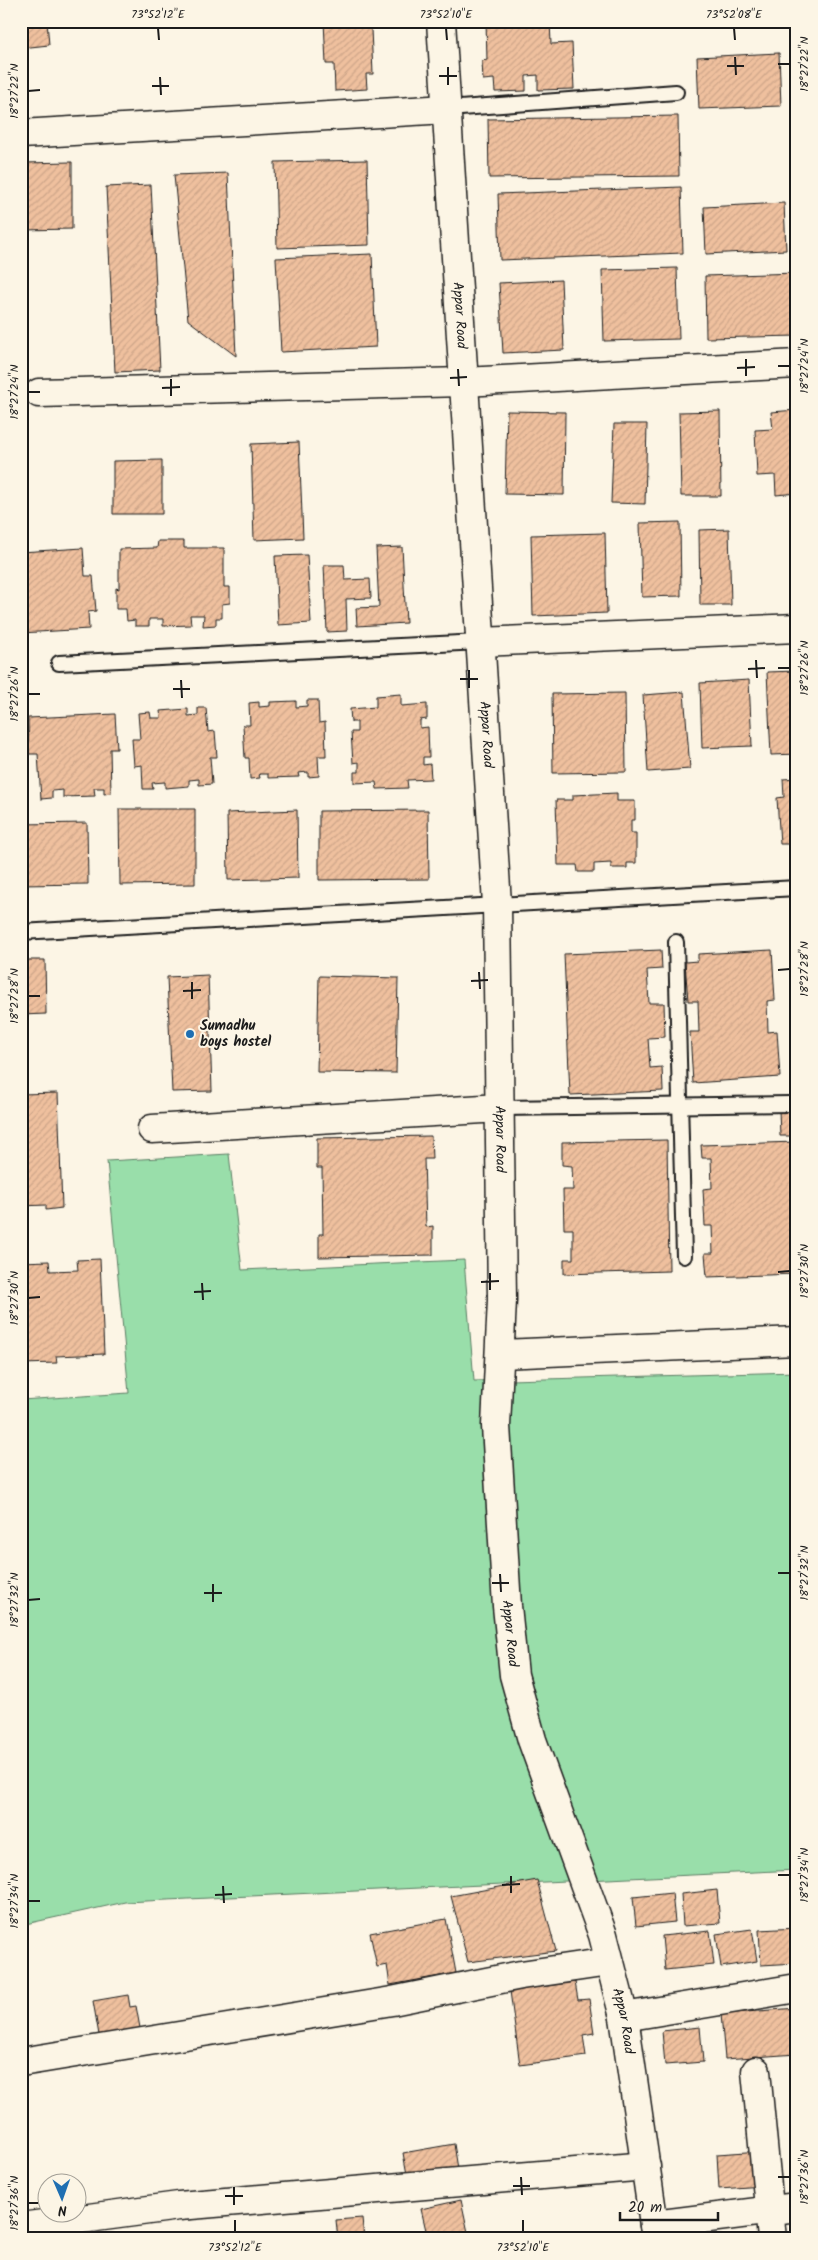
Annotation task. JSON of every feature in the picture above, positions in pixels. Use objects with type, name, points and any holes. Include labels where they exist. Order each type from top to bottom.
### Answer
[{"type":"street","name":"Appar Road","points":[[441,21],[497,904],[502,1300],[496,1426],[507,1606],[514,1674],[532,1740],[603,1935],[624,2017],[655,2232]]},
{"type":"street","points":[[21,134],[447,108]]},
{"type":"street","points":[[39,393],[464,382],[797,364]]},
{"type":"street","points":[[480,642],[797,628]]},
{"type":"street","points":[[152,1129],[500,1108]]},
{"type":"street","points":[[500,1354],[797,1341]]},
{"type":"street","points":[[21,2062],[392,2001],[521,1975],[609,1962]]},
{"type":"street","points":[[624,2017],[797,1988]]},
{"type":"street","points":[[756,2071],[784,2209],[772,2239]]},
{"type":"street","points":[[21,2227],[179,2206],[646,2166]]},
{"type":"street","points":[[655,2232],[784,2209]]},
{"type":"lane","points":[[447,108],[676,92]]},
{"type":"lane","points":[[59,663],[480,642]]},
{"type":"lane","points":[[21,932],[282,919],[497,904],[797,888]]},
{"type":"lane","points":[[676,942],[684,1256]]},
{"type":"lane","points":[[500,1108],[789,1104]]},
{"type":"green space","points":[[229,1154],[242,1270],[464,1260],[474,1381],[797,1372],[797,1870],[125,1902],[21,1925],[21,1400],[129,1393],[107,1161]]},
{"type":"building","points":[[47,21],[49,45],[21,48],[21,24]]},
{"type":"building","points":[[324,21],[368,21],[369,29],[371,29],[373,74],[366,74],[367,89],[335,91],[334,64],[326,64]]},
{"type":"building","points":[[486,21],[550,21],[551,44],[572,43],[574,89],[538,90],[538,75],[526,76],[526,91],[495,92],[494,79],[483,80],[482,61],[487,60]]},
{"type":"building","points":[[779,53],[781,106],[699,109],[697,57]]},
{"type":"building","points":[[678,116],[679,176],[489,178],[488,119]]},
{"type":"building","points":[[367,160],[369,245],[277,248],[275,162]]},
{"type":"building","points":[[72,162],[72,229],[24,230],[23,163]]},
{"type":"building","points":[[228,173],[236,356],[188,320],[174,175]]},
{"type":"building","points":[[151,185],[160,370],[115,372],[106,187]]},
{"type":"building","points":[[681,187],[683,253],[500,260],[498,194]]},
{"type":"building","points":[[784,203],[786,250],[706,254],[704,207]]},
{"type":"building","points":[[372,254],[376,347],[281,352],[276,258]]},
{"type":"building","points":[[677,268],[679,339],[604,341],[602,270]]},
{"type":"building","points":[[797,273],[797,336],[706,338],[705,276]]},
{"type":"building","points":[[561,280],[564,350],[503,353],[499,283]]},
{"type":"building","points":[[797,410],[797,493],[776,495],[775,475],[757,476],[755,430],[773,429],[771,412]]},
{"type":"building","points":[[507,411],[565,412],[564,495],[505,494]]},
{"type":"building","points":[[720,411],[721,496],[681,496],[679,412]]},
{"type":"building","points":[[614,424],[647,424],[645,504],[611,503]]},
{"type":"building","points":[[299,442],[303,538],[254,540],[251,444]]},
{"type":"building","points":[[162,460],[162,514],[113,514],[113,461]]},
{"type":"building","points":[[680,522],[681,596],[642,597],[640,523]]},
{"type":"building","points":[[729,529],[731,605],[700,605],[699,530]]},
{"type":"building","points":[[605,533],[607,613],[533,616],[531,535]]},
{"type":"building","points":[[158,541],[184,541],[184,548],[224,548],[224,587],[230,587],[230,603],[222,604],[222,618],[216,618],[216,625],[203,626],[204,615],[190,615],[191,625],[163,626],[163,619],[149,619],[149,626],[135,626],[135,620],[127,621],[126,609],[116,609],[116,588],[119,589],[119,549],[157,548]]},
{"type":"building","points":[[402,547],[406,623],[357,626],[356,608],[379,607],[376,548]]},
{"type":"building","points":[[83,548],[85,576],[93,576],[96,611],[88,612],[89,629],[21,633],[21,552]]},
{"type":"building","points":[[307,555],[311,623],[278,625],[275,556]]},
{"type":"building","points":[[324,565],[344,565],[345,580],[370,579],[371,598],[346,599],[347,631],[327,632]]},
{"type":"building","points":[[797,671],[797,754],[771,755],[767,672]]},
{"type":"building","points":[[749,680],[752,746],[702,748],[700,683]]},
{"type":"building","points":[[684,692],[690,769],[648,772],[643,695]]},
{"type":"building","points":[[625,693],[626,772],[553,773],[552,694]]},
{"type":"building","points":[[401,694],[401,706],[427,704],[427,719],[420,720],[420,728],[428,727],[429,757],[423,757],[423,765],[430,764],[431,779],[407,780],[408,788],[377,789],[376,782],[354,783],[354,772],[359,772],[359,762],[353,763],[351,732],[357,732],[357,722],[351,722],[350,709],[376,707],[376,696]]},
{"type":"building","points":[[307,700],[318,700],[319,723],[325,722],[326,756],[318,756],[319,776],[308,777],[308,772],[298,773],[299,777],[268,778],[268,774],[259,774],[260,778],[250,779],[249,758],[245,758],[243,725],[250,725],[249,703],[259,702],[259,707],[270,706],[270,702],[296,701],[296,707],[307,706]]},
{"type":"building","points":[[198,708],[206,708],[208,732],[215,731],[217,757],[210,757],[212,784],[199,785],[199,779],[189,780],[189,786],[165,788],[165,782],[152,783],[153,789],[143,789],[142,765],[134,766],[132,739],[140,739],[138,713],[150,712],[151,718],[161,718],[160,711],[188,709],[188,716],[198,715]]},
{"type":"building","points":[[115,714],[117,749],[110,749],[111,793],[104,794],[104,788],[94,788],[95,796],[63,797],[63,790],[52,791],[52,798],[41,799],[38,754],[29,754],[28,718]]},
{"type":"building","points":[[797,778],[797,861],[791,861],[790,844],[780,844],[777,798],[784,797],[783,779]]},
{"type":"building","points":[[617,793],[617,801],[635,801],[635,820],[631,820],[631,833],[636,833],[636,863],[627,863],[627,868],[611,868],[611,863],[594,864],[594,872],[578,872],[577,865],[558,865],[556,800],[573,800],[573,795]]},
{"type":"building","points":[[119,809],[195,809],[195,884],[120,885]]},
{"type":"building","points":[[297,810],[298,878],[228,880],[227,813]]},
{"type":"building","points":[[428,810],[429,879],[319,880],[319,811]]},
{"type":"building","points":[[87,823],[88,884],[21,885],[21,824]]},
{"type":"building","points":[[661,950],[662,969],[647,970],[649,1003],[664,1003],[665,1037],[648,1038],[650,1068],[662,1067],[663,1091],[570,1095],[564,954]]},
{"type":"building","points":[[772,950],[775,1000],[767,1001],[768,1032],[777,1031],[780,1077],[693,1083],[690,1032],[699,1032],[698,1001],[688,1001],[685,962],[698,961],[698,954]]},
{"type":"building","points":[[21,960],[45,960],[46,1014],[21,1015]]},
{"type":"building","name":"Sumadhu boys hostel","points":[[208,975],[212,1091],[172,1092],[167,977]]},
{"type":"building","points":[[319,976],[398,978],[396,1073],[317,1072]]},
{"type":"building","points":[[58,1093],[62,1208],[46,1210],[46,1205],[21,1206],[21,1094]]},
{"type":"building","points":[[779,1110],[797,1110],[797,1136],[780,1136]]},
{"type":"building","points":[[431,1136],[432,1159],[424,1159],[426,1227],[433,1226],[433,1255],[319,1257],[319,1234],[323,1234],[322,1168],[317,1168],[317,1138]]},
{"type":"building","points":[[667,1140],[669,1271],[564,1274],[564,1259],[573,1259],[573,1229],[564,1229],[563,1190],[573,1190],[572,1166],[562,1165],[562,1142]]},
{"type":"building","points":[[797,1142],[797,1274],[707,1277],[705,1253],[713,1253],[712,1226],[705,1226],[703,1189],[712,1188],[711,1158],[702,1158],[701,1145]]},
{"type":"building","points":[[100,1259],[104,1354],[56,1356],[57,1363],[21,1364],[21,1262],[49,1261],[50,1271],[78,1270],[77,1260]]},
{"type":"building","points":[[537,1880],[556,1951],[468,1962],[451,1896]]},
{"type":"building","points":[[717,1890],[720,1923],[683,1926],[681,1894]]},
{"type":"building","points":[[672,1893],[675,1922],[636,1926],[633,1897]]},
{"type":"building","points":[[446,1919],[456,1973],[390,1985],[387,1965],[377,1967],[370,1933]]},
{"type":"building","points":[[797,1928],[797,1963],[761,1965],[759,1930]]},
{"type":"building","points":[[752,1929],[757,1961],[721,1967],[716,1934]]},
{"type":"building","points":[[710,1931],[714,1965],[665,1970],[662,1936]]},
{"type":"building","points":[[575,1982],[578,2000],[589,1999],[594,2033],[583,2035],[586,2056],[520,2065],[510,1991]]},
{"type":"building","points":[[128,1995],[130,2007],[136,2006],[140,2028],[99,2035],[93,2001]]},
{"type":"building","points":[[797,2008],[797,2054],[725,2059],[721,2014]]},
{"type":"building","points":[[700,2027],[703,2062],[665,2065],[662,2031]]},
{"type":"building","points":[[454,2144],[459,2175],[409,2185],[403,2153]]},
{"type":"building","points":[[761,2151],[763,2186],[719,2189],[717,2154]]},
{"type":"building","points":[[461,2200],[469,2237],[428,2239],[421,2209]]},
{"type":"building","points":[[362,2218],[364,2239],[338,2239],[336,2220]]},
{"type":"place","name":"Sumadhu boys hostel","points":[[190,1034]]}]
